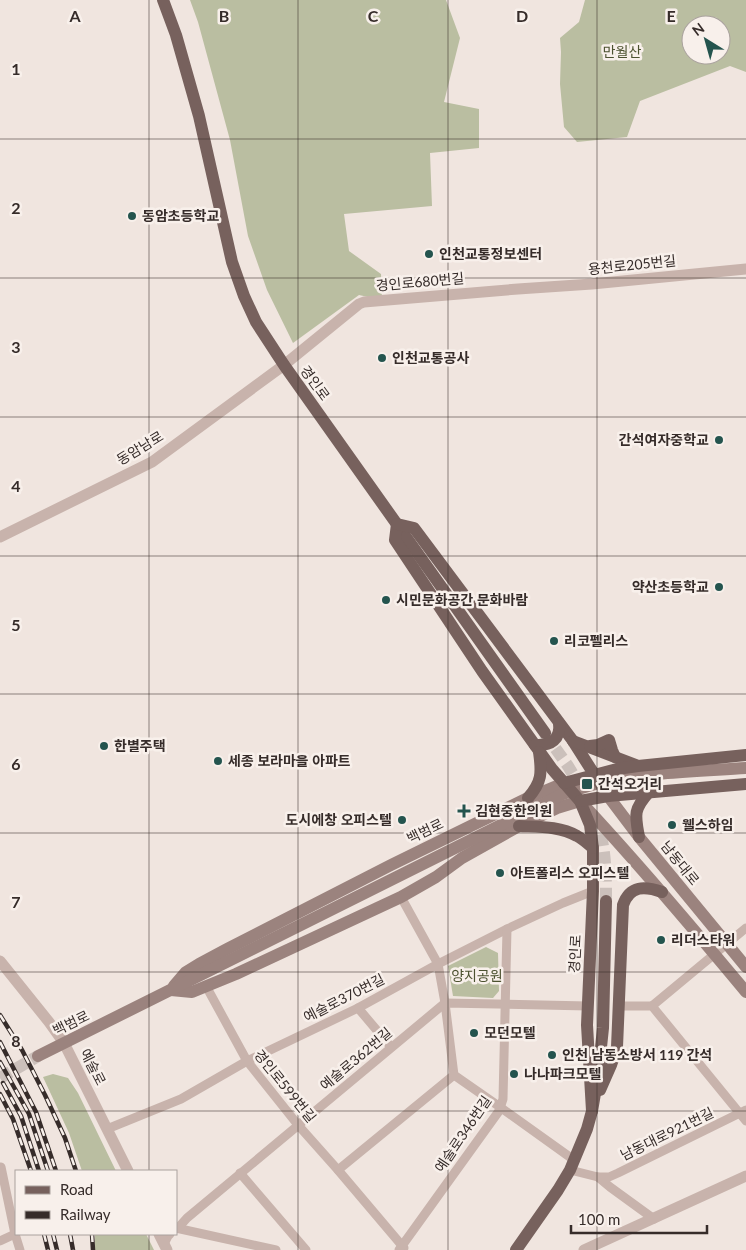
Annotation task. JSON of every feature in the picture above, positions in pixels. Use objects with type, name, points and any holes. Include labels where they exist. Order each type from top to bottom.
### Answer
[{"type":"main road","name":"경인로","points":[[163,0],[176,35],[199,116],[232,262],[256,322],[284,365],[545,734]]},
{"type":"main road","name":"경인로","points":[[397,524],[395,540],[482,671],[537,748],[580,801],[590,825],[593,848],[593,897],[588,1006],[588,1053],[592,1111]]},
{"type":"main road","name":"남동대로","points":[[397,524],[414,528],[573,741],[608,796],[638,837],[746,967]]},
{"type":"main road","points":[[528,798],[534,791],[540,777],[541,766],[537,748],[554,740],[560,729],[559,723]]},
{"type":"main road","points":[[573,741],[638,766]]},
{"type":"main road","name":"백범로","points":[[171,990],[186,972],[199,964],[391,865],[528,798],[564,783],[638,766],[746,755]]},
{"type":"main road","name":"백범로","points":[[38,1056],[554,798],[602,782],[633,777],[746,768]]},
{"type":"main road","name":"백범로","points":[[171,990],[192,992],[236,974],[401,897],[436,877],[462,858],[519,826],[557,808],[580,801],[608,796],[746,784]]},
{"type":"main road","points":[[638,837],[636,812],[639,803],[649,792]]},
{"type":"main road","points":[[580,801],[662,892],[746,992]]},
{"type":"main road","points":[[519,826],[562,830],[578,836],[593,848]]},
{"type":"main road","points":[[623,905],[626,897],[634,890],[651,888],[662,892]]},
{"type":"main road","points":[[593,897],[605,894],[614,895],[620,898],[623,905]]},
{"type":"main road","name":"경인로","points":[[516,1250],[558,1190],[572,1165],[587,1129],[592,1111],[603,1028],[606,901]]},
{"type":"main road","name":"경인로","points":[[592,1111],[617,1048],[623,905]]},
{"type":"street","name":"용천로205번길","points":[[521,288],[592,284],[746,269]]},
{"type":"street","name":"경인로680번길","points":[[284,365],[359,304],[364,302],[521,288]]},
{"type":"street","name":"동암남로","points":[[0,537],[152,462],[284,365]]},
{"type":"street","points":[[401,897],[438,964],[454,1075],[500,1107],[572,1165],[598,1177],[654,1218]]},
{"type":"street","name":"예술로370번길","points":[[107,1129],[181,1099],[246,1061],[358,1008],[506,929],[563,903],[593,897]]},
{"type":"street","points":[[619,1006],[652,1006],[746,928]]},
{"type":"street","name":"예술로346번길","points":[[402,1248],[499,1111],[503,1099],[506,929]]},
{"type":"street","name":"예술로","points":[[0,961],[64,1043],[128,1170]]},
{"type":"street","name":"경인로599번길","points":[[206,986],[246,1061],[402,1248]]},
{"type":"street","points":[[445,1003],[588,1006]]},
{"type":"street","name":"예술로362번길","points":[[178,1227],[240,1173],[445,1003]]},
{"type":"street","points":[[652,1006],[743,1112],[746,1121]]},
{"type":"street","points":[[358,1008],[391,1047]]},
{"type":"street","points":[[338,1170],[454,1075]]},
{"type":"street","name":"남동대로921번길","points":[[598,1177],[609,1177],[618,1173],[743,1112]]},
{"type":"street","points":[[0,1241],[15,1234],[1,1167]]},
{"type":"street","points":[[240,1173],[303,1249]]},
{"type":"street","points":[[584,1250],[746,1176]]},
{"type":"street","points":[[178,1231],[276,1250]]},
{"type":"street","points":[[15,1235],[20,1250]]},
{"type":"green space","points":[[190,0],[446,0],[460,38],[444,102],[479,109],[479,148],[430,153],[432,206],[344,214],[349,251],[381,274],[382,300],[359,295],[293,343],[267,290],[248,236],[230,140],[198,22]]},
{"type":"green space","name":"만월산","points":[[585,0],[746,0],[746,72],[730,66],[640,101],[627,137],[577,142],[564,127],[560,84],[560,38],[579,22]]},
{"type":"green space","name":"양지공원","points":[[486,947],[498,953],[499,991],[493,998],[453,996],[448,966]]},
{"type":"green space","points":[[53,1074],[68,1078],[78,1093],[116,1170],[82,1170],[69,1133],[43,1077]]},
{"type":"green space","points":[[95,1235],[146,1235],[154,1250],[95,1250]]},
{"type":"tunnel","points":[[545,734],[581,788]]},
{"type":"tunnel","points":[[595,817],[603,848],[606,901]]},
{"type":"tunnel","points":[[0,1078],[38,1056]]},
{"type":"railway","points":[[0,1015],[22,1050],[45,1095],[65,1138],[76,1170]]},
{"type":"railway","points":[[0,1042],[36,1112],[56,1170]]},
{"type":"railway","points":[[0,1062],[29,1114],[48,1170]]},
{"type":"railway","points":[[3,1083],[21,1116],[39,1170]]},
{"type":"railway","points":[[0,1094],[13,1119],[31,1170]]},
{"type":"railway","points":[[44,1235],[48,1250]]},
{"type":"railway","points":[[53,1235],[57,1250]]},
{"type":"railway","points":[[70,1235],[73,1250]]},
{"type":"railway","points":[[92,1235],[93,1250]]},
{"type":"place","name":"동암초등학교","points":[[132,216]]},
{"type":"place","name":"인천교통정보센터","points":[[429,254]]},
{"type":"place","name":"인천교통공사","points":[[382,358]]},
{"type":"place","name":"간석여자중학교","points":[[719,440]]},
{"type":"place","name":"약산초등학교","points":[[719,587]]},
{"type":"place","name":"시민문화공간 문화바람","points":[[386,600]]},
{"type":"place","name":"리코펠리스","points":[[554,641]]},
{"type":"place","name":"한별주택","points":[[104,746]]},
{"type":"place","name":"세종 보라마을 아파트","points":[[218,761]]},
{"type":"place","name":"간석오거리","points":[[587,784]]},
{"type":"place","name":"김현중한의원","points":[[464,811]]},
{"type":"place","name":"도시에창 오피스텔","points":[[402,820]]},
{"type":"place","name":"웰스하임","points":[[672,825]]},
{"type":"place","name":"아트폴리스 오피스텔","points":[[500,873]]},
{"type":"place","name":"리더스타워","points":[[661,940]]},
{"type":"place","name":"모던모텔","points":[[474,1033]]},
{"type":"place","name":"인천 남동소방서 119 간석","points":[[552,1055]]},
{"type":"place","name":"나나파크모텔","points":[[514,1074]]}]
